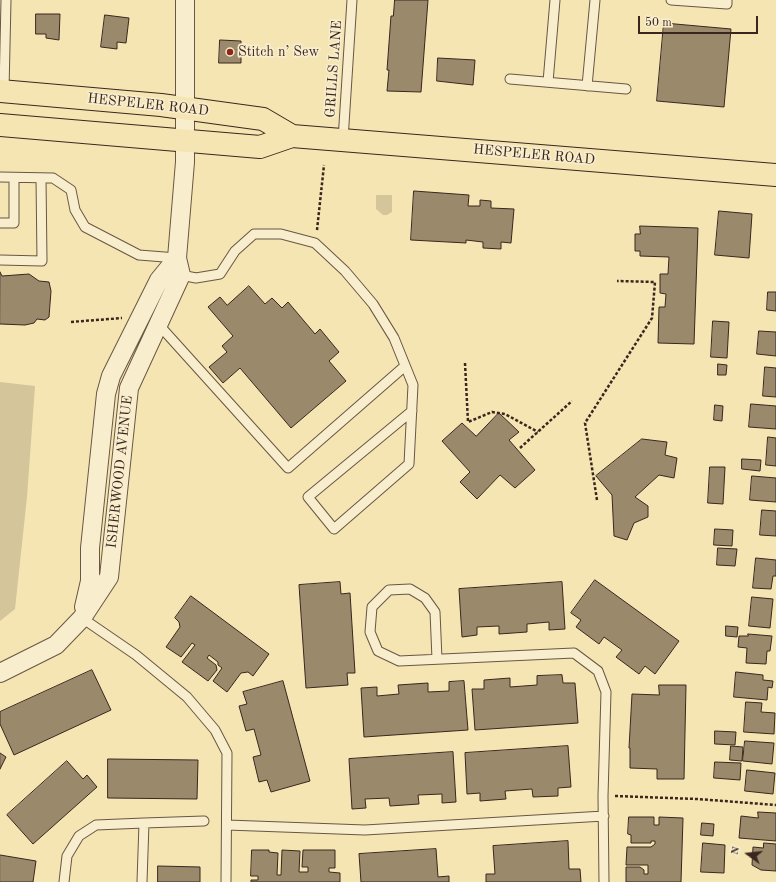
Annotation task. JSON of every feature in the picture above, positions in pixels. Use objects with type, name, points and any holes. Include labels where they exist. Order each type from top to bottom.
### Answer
[{"type":"main road","name":"HESPELER ROAD","points":[[2,91],[186,108],[263,119],[292,136]]},
{"type":"main road","name":"HESPELER ROAD","points":[[0,125],[260,147],[292,136],[776,175]]},
{"type":"street","name":"ISHERWOOD AVENUE","points":[[0,673],[56,645],[82,618],[109,577],[129,388],[159,325],[179,266],[186,108],[185,0]]},
{"type":"street","name":"ISHERWOOD AVENUE","points":[[82,618],[90,581],[90,548],[106,394],[111,376],[159,280],[179,266]]},
{"type":"lane","points":[[2,91],[6,0]]},
{"type":"lane","name":"GRILLS LANE","points":[[343,140],[352,0]]},
{"type":"lane","points":[[548,82],[555,0]]},
{"type":"lane","points":[[587,86],[595,0]]},
{"type":"lane","points":[[671,0],[726,4],[727,0]]},
{"type":"lane","points":[[510,79],[626,89]]},
{"type":"lane","points":[[0,176],[14,178],[52,178],[70,190],[75,210],[85,227],[139,254],[179,266],[196,278],[220,274],[235,251],[254,234],[281,234],[315,243],[345,271],[373,304],[394,338],[413,385],[412,410],[409,464],[334,529],[308,497],[412,410]]},
{"type":"lane","points":[[0,223],[14,223],[14,178]]},
{"type":"lane","points":[[0,260],[42,261],[41,178]]},
{"type":"lane","points":[[159,325],[288,468],[405,366]]},
{"type":"lane","points":[[437,659],[436,612],[425,598],[410,589],[389,590],[372,607],[370,632],[378,651],[399,661],[574,653],[598,671],[606,692],[603,796],[604,882]]},
{"type":"lane","points":[[82,618],[136,655],[187,697],[215,730],[227,753],[226,882]]},
{"type":"lane","points":[[226,825],[365,830],[604,816]]},
{"type":"lane","points":[[64,882],[67,856],[79,836],[96,826],[204,821]]},
{"type":"lane","points":[[142,882],[144,823]]},
{"type":"path","points":[[315,243],[324,165]]},
{"type":"path","points":[[597,500],[585,423],[652,318],[655,282],[617,281]]},
{"type":"path","points":[[71,322],[126,318]]},
{"type":"path","points":[[465,363],[468,422],[492,412],[505,414],[538,432]]},
{"type":"path","points":[[520,448],[572,401]]},
{"type":"path","points":[[603,796],[697,799],[776,805]]},
{"type":"shaded area","points":[[376,195],[392,195],[392,212],[387,215],[383,215],[376,209]]},
{"type":"shaded area","points":[[0,382],[35,386],[27,497],[15,609],[0,621]]},
{"type":"building","points":[[395,0],[428,0],[421,92],[387,91],[391,16],[393,16]]},
{"type":"building","points":[[36,14],[60,14],[59,40],[46,38],[46,34],[36,34]]},
{"type":"building","points":[[105,15],[129,18],[126,43],[117,42],[117,49],[101,47]]},
{"type":"building","points":[[664,23],[731,29],[724,107],[657,101]]},
{"type":"building","name":"Stitch n’ Sew","points":[[220,40],[241,41],[241,63],[219,63]]},
{"type":"building","points":[[438,58],[475,60],[473,85],[437,81]]},
{"type":"building","points":[[414,191],[469,195],[468,206],[480,206],[480,200],[491,201],[491,208],[514,209],[511,243],[501,242],[501,249],[483,248],[483,242],[466,240],[466,243],[411,240]]},
{"type":"building","points":[[719,211],[752,214],[749,258],[715,255]]},
{"type":"building","points":[[640,226],[698,228],[694,344],[658,343],[659,307],[665,307],[666,294],[660,293],[660,274],[668,274],[669,257],[640,256],[640,251],[635,251],[635,234],[640,234]]},
{"type":"building","points":[[0,272],[2,276],[29,274],[39,281],[49,282],[51,291],[49,317],[45,320],[37,319],[34,323],[25,325],[0,324]]},
{"type":"building","points":[[249,286],[265,304],[272,298],[282,308],[288,302],[315,334],[320,329],[339,352],[329,361],[346,381],[291,428],[240,368],[223,383],[209,367],[227,352],[222,346],[233,336],[208,307],[220,297],[227,305]]},
{"type":"building","points":[[768,292],[776,292],[776,311],[767,310]]},
{"type":"building","points":[[713,321],[729,322],[727,358],[711,357]]},
{"type":"building","points":[[759,331],[776,332],[776,356],[757,354]]},
{"type":"building","points":[[718,364],[727,365],[726,375],[718,375]]},
{"type":"building","points":[[765,367],[776,368],[776,397],[763,396]]},
{"type":"building","points":[[751,404],[776,406],[776,429],[749,427]]},
{"type":"building","points":[[715,405],[723,406],[722,421],[714,420]]},
{"type":"building","points":[[499,413],[519,432],[509,440],[535,470],[515,488],[500,475],[477,499],[460,482],[470,472],[442,441],[462,423],[476,436]]},
{"type":"building","points":[[768,437],[776,438],[776,466],[766,465]]},
{"type":"building","points":[[642,439],[667,442],[665,455],[677,458],[674,478],[659,475],[635,497],[648,506],[648,517],[634,523],[627,540],[614,536],[612,495],[596,476]]},
{"type":"building","points":[[742,459],[761,460],[760,471],[742,469]]},
{"type":"building","points":[[710,467],[725,467],[723,504],[708,503]]},
{"type":"building","points":[[752,476],[776,478],[776,502],[750,500]]},
{"type":"building","points":[[762,510],[776,511],[776,536],[760,535]]},
{"type":"building","points":[[715,529],[733,530],[732,546],[714,545]]},
{"type":"building","points":[[718,548],[737,549],[735,566],[717,565]]},
{"type":"building","points":[[756,558],[776,560],[776,576],[773,576],[771,589],[753,588]]},
{"type":"building","points":[[595,580],[679,641],[655,674],[645,666],[639,674],[616,657],[622,650],[604,637],[599,644],[576,627],[581,620],[571,613]]},
{"type":"building","points":[[340,582],[341,594],[350,593],[355,673],[347,673],[348,685],[306,688],[299,585]]},
{"type":"building","points":[[562,582],[565,629],[549,630],[549,622],[527,624],[527,632],[499,634],[499,626],[477,627],[477,635],[462,637],[459,589]]},
{"type":"building","points":[[191,596],[269,654],[253,676],[248,672],[241,673],[227,692],[213,681],[222,668],[218,665],[218,662],[209,655],[207,658],[216,665],[217,670],[208,681],[182,662],[195,645],[192,643],[181,657],[166,647],[180,627],[179,622],[175,618]]},
{"type":"building","points":[[752,597],[773,599],[770,628],[749,626]]},
{"type":"building","points":[[726,626],[738,627],[737,637],[726,636]]},
{"type":"building","points":[[748,634],[772,636],[770,651],[767,651],[766,664],[746,663],[747,648],[738,647],[739,636],[748,636]]},
{"type":"building","points":[[92,670],[111,710],[14,755],[0,724],[0,712]]},
{"type":"building","points":[[736,672],[763,675],[763,680],[773,681],[772,688],[768,687],[767,700],[734,697]]},
{"type":"building","points":[[562,675],[563,683],[575,683],[578,723],[475,730],[472,689],[484,689],[484,680],[510,678],[510,687],[537,685],[537,676]]},
{"type":"building","points":[[283,681],[310,781],[271,792],[267,780],[259,782],[253,757],[261,755],[254,729],[246,731],[239,706],[247,704],[243,692]]},
{"type":"building","points":[[464,681],[468,730],[364,737],[361,688],[377,687],[377,696],[399,694],[398,685],[428,683],[428,692],[449,691],[449,682]]},
{"type":"building","points":[[659,685],[686,685],[684,779],[657,779],[657,769],[630,768],[629,748],[632,694],[659,695]]},
{"type":"building","points":[[746,702],[762,703],[761,712],[775,713],[774,734],[744,732]]},
{"type":"building","points":[[715,731],[736,732],[735,745],[715,744]]},
{"type":"building","points":[[745,741],[774,743],[772,764],[743,761]]},
{"type":"building","points":[[568,746],[571,787],[558,788],[558,796],[533,797],[532,789],[505,791],[506,799],[480,801],[480,793],[467,794],[465,753]]},
{"type":"building","points":[[731,746],[743,747],[742,761],[730,760]]},
{"type":"building","points":[[453,752],[456,802],[442,803],[442,794],[418,795],[419,804],[390,806],[389,798],[365,799],[366,808],[352,809],[349,759]]},
{"type":"building","points":[[0,753],[6,757],[0,769]]},
{"type":"building","points":[[108,759],[198,760],[197,799],[108,798]]},
{"type":"building","points":[[67,761],[83,779],[87,775],[97,787],[33,844],[7,815]]},
{"type":"building","points":[[715,762],[741,763],[740,780],[714,778]]},
{"type":"building","points":[[747,770],[775,773],[773,794],[745,791]]},
{"type":"building","points":[[758,812],[776,813],[776,841],[739,838],[741,816],[758,818]]},
{"type":"building","points":[[629,817],[654,817],[654,825],[659,825],[659,817],[683,818],[681,882],[626,882],[626,867],[640,867],[644,870],[644,874],[648,874],[648,865],[626,865],[627,847],[651,847],[655,844],[655,841],[651,841],[651,843],[631,843],[631,835],[628,834]]},
{"type":"building","points":[[702,823],[714,824],[713,836],[701,835]]},
{"type":"building","points":[[568,841],[569,869],[580,869],[581,882],[486,882],[486,874],[495,874],[493,846]]},
{"type":"building","points":[[703,843],[725,845],[724,873],[701,872]]},
{"type":"building","points":[[764,843],[776,844],[776,871],[761,870],[752,865],[753,847],[763,848]]},
{"type":"building","points":[[436,849],[438,877],[449,876],[449,882],[361,882],[359,854]]},
{"type":"building","points":[[252,850],[269,850],[269,852],[278,853],[277,875],[281,875],[282,850],[300,851],[299,872],[308,872],[308,867],[302,867],[303,850],[335,850],[335,868],[329,868],[329,872],[340,873],[340,882],[251,882],[251,880],[258,880],[258,876],[251,876]]},
{"type":"building","points":[[0,855],[36,861],[33,882],[0,882]]},
{"type":"building","points":[[158,866],[200,867],[200,882],[158,882]]},
{"type":"place","name":"Stitch n’ Sew","points":[[230,52]]}]
